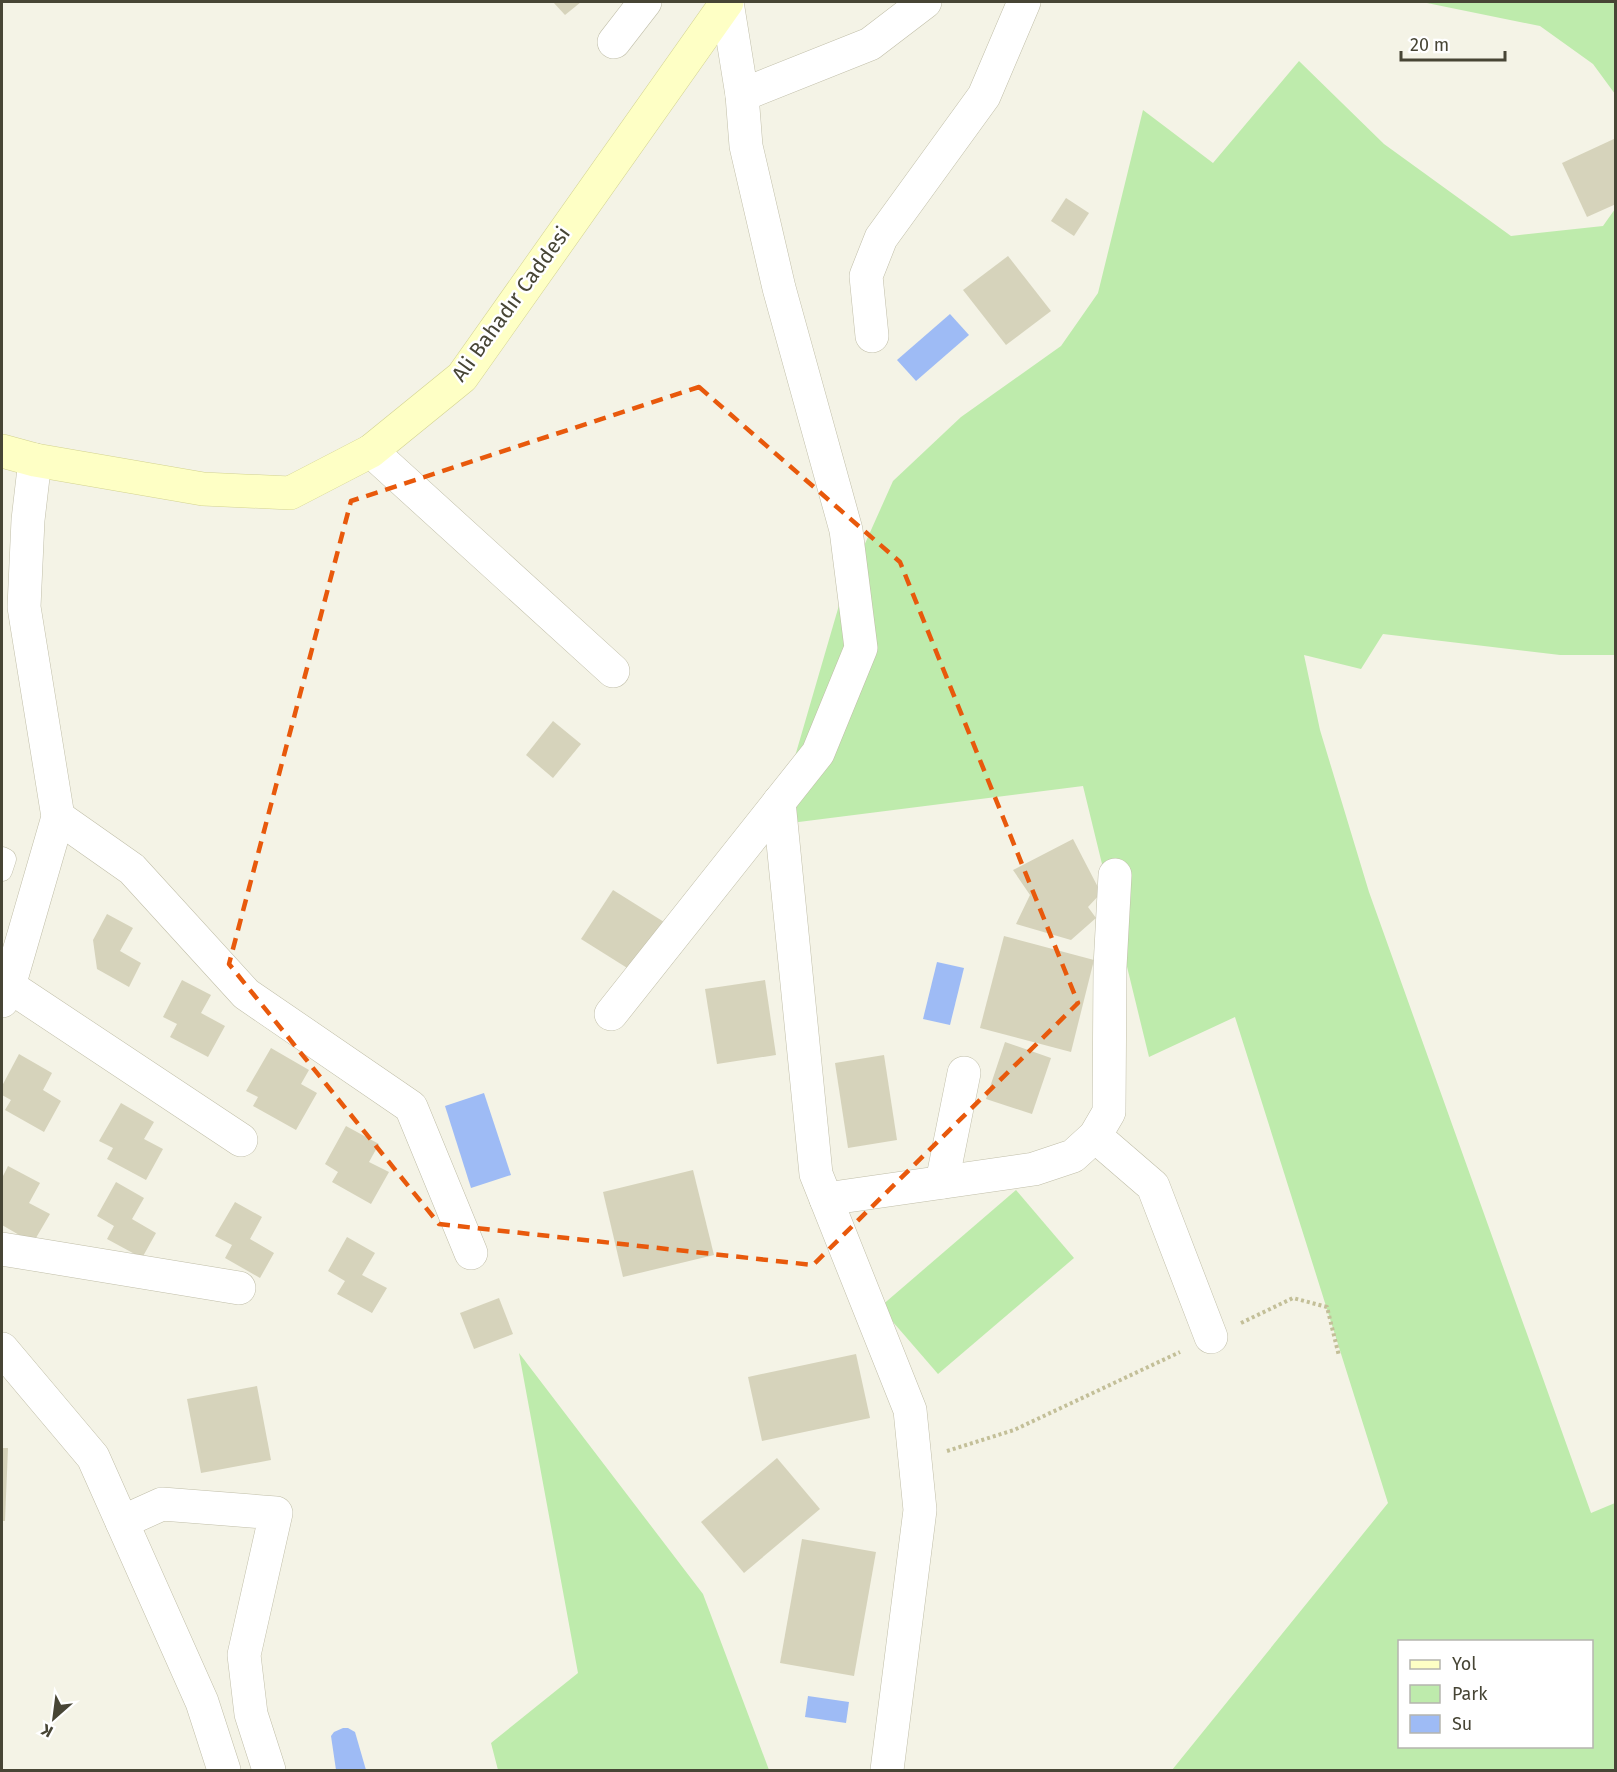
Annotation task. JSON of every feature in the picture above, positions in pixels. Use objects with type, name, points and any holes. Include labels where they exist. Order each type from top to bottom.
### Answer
[{"type":"main road","name":"Ali Bahadır Caddesi","points":[[2,451],[35,460],[203,489],[290,493],[370,451],[462,377],[727,2]]},
{"type":"street","points":[[614,42],[645,2]]},
{"type":"street","points":[[610,1014],[818,753],[861,648],[846,530],[779,288],[746,146],[742,95],[727,2]]},
{"type":"street","points":[[742,95],[807,67],[870,44],[925,2]]},
{"type":"street","points":[[872,336],[866,276],[881,238],[984,96],[1024,2]]},
{"type":"street","points":[[370,451],[613,671]]},
{"type":"street","points":[[35,460],[28,520],[24,607],[57,817],[5,994],[241,1140]]},
{"type":"street","points":[[779,802],[816,1174],[910,1410],[920,1510],[887,1770]]},
{"type":"street","points":[[57,817],[132,869],[246,994],[411,1107],[471,1253]]},
{"type":"street","points":[[826,1199],[1034,1169],[1072,1156],[1095,1136],[1109,1113],[1110,967],[1115,875]]},
{"type":"street","points":[[942,1182],[964,1073]]},
{"type":"street","points":[[1095,1136],[1153,1186],[1211,1337]]},
{"type":"street","points":[[2,1249],[238,1288]]},
{"type":"street","points":[[2,1349],[93,1457],[202,1702],[224,1770]]},
{"type":"street","points":[[122,1522],[162,1504],[276,1513],[244,1655],[251,1714],[269,1770]]},
{"type":"lane","points":[[2,857],[6,858],[2,871]]},
{"type":"path","points":[[915,1461],[1014,1430],[1293,1298],[1327,1307],[1339,1356]]},
{"type":"highlighted area","points":[[699,387],[900,562],[1078,1003],[813,1265],[439,1224],[229,964],[351,501]]},
{"type":"green space","points":[[1422,2],[1615,2],[1615,94],[1593,64],[1540,26]]},
{"type":"green space","points":[[1299,61],[1384,144],[1511,236],[1603,226],[1615,209],[1615,655],[1560,655],[1383,634],[1361,669],[1304,655],[1320,730],[1369,892],[1591,1513],[1615,1503],[1615,1770],[1172,1770],[1388,1503],[1235,1017],[1149,1057],[1083,786],[775,825],[842,595],[893,481],[961,417],[1061,346],[1098,293],[1143,110],[1213,163]]},
{"type":"green space","points":[[1016,1190],[1074,1258],[938,1374],[880,1307]]},
{"type":"green space","points":[[519,1353],[703,1594],[769,1770],[498,1770],[491,1743],[578,1673]]},
{"type":"water","points":[[950,314],[969,335],[916,381],[897,360]]},
{"type":"water","points":[[937,962],[964,968],[950,1025],[923,1019]]},
{"type":"water","points":[[484,1093],[511,1175],[471,1188],[445,1106]]},
{"type":"water","points":[[808,1696],[849,1702],[846,1723],[805,1717]]},
{"type":"water","points":[[343,1728],[355,1732],[366,1770],[336,1770],[331,1736]]},
{"type":"building","points":[[553,2],[581,2],[565,15]]},
{"type":"building","points":[[1616,138],[1616,204],[1587,217],[1562,163]]},
{"type":"building","points":[[1066,198],[1089,213],[1074,236],[1051,221]]},
{"type":"building","points":[[1008,256],[1051,311],[1006,345],[963,290]]},
{"type":"building","points":[[553,721],[581,744],[553,778],[526,755]]},
{"type":"building","points":[[1073,839],[1101,893],[1088,907],[1096,918],[1071,940],[1016,924],[1030,895],[1013,870]]},
{"type":"building","points":[[613,890],[664,922],[632,971],[581,939]]},
{"type":"building","points":[[107,914],[133,928],[120,951],[141,963],[129,987],[97,969],[93,940]]},
{"type":"building","points":[[1004,936],[1094,960],[1071,1052],[980,1028]]},
{"type":"building","points":[[182,980],[211,995],[201,1013],[225,1026],[208,1057],[170,1037],[177,1024],[163,1017]]},
{"type":"building","points":[[765,980],[776,1055],[717,1064],[705,989]]},
{"type":"building","points":[[1005,1042],[1051,1058],[1032,1114],[986,1099]]},
{"type":"building","points":[[271,1048],[309,1070],[301,1084],[317,1093],[296,1130],[253,1106],[258,1097],[246,1091]]},
{"type":"building","points":[[19,1054],[52,1073],[43,1090],[61,1101],[44,1132],[5,1110],[11,1100],[2,1095],[2,1086]]},
{"type":"building","points":[[884,1055],[897,1140],[848,1148],[835,1063]]},
{"type":"building","points":[[121,1103],[154,1122],[144,1139],[163,1149],[146,1180],[107,1159],[113,1148],[99,1141]]},
{"type":"building","points":[[346,1126],[379,1144],[369,1162],[389,1172],[371,1204],[332,1182],[338,1172],[325,1164]]},
{"type":"building","points":[[8,1166],[40,1183],[29,1203],[50,1214],[33,1243],[2,1225],[2,1178]]},
{"type":"building","points":[[693,1170],[714,1255],[623,1277],[603,1192]]},
{"type":"building","points":[[116,1182],[144,1198],[132,1219],[156,1233],[142,1258],[107,1239],[114,1226],[97,1216]]},
{"type":"building","points":[[235,1202],[262,1217],[250,1239],[274,1253],[260,1278],[225,1258],[232,1245],[215,1236]]},
{"type":"building","points":[[347,1237],[375,1253],[362,1275],[387,1288],[372,1313],[337,1294],[345,1281],[328,1271]]},
{"type":"building","points":[[499,1298],[513,1334],[474,1349],[460,1313]]},
{"type":"building","points":[[856,1354],[870,1418],[762,1441],[748,1377]]},
{"type":"building","points":[[257,1386],[271,1460],[201,1473],[187,1399]]},
{"type":"building","points":[[2,1448],[8,1448],[5,1521],[2,1521]]},
{"type":"building","points":[[777,1458],[820,1509],[744,1573],[701,1522]]},
{"type":"building","points":[[802,1539],[876,1552],[854,1676],[780,1663]]}]
